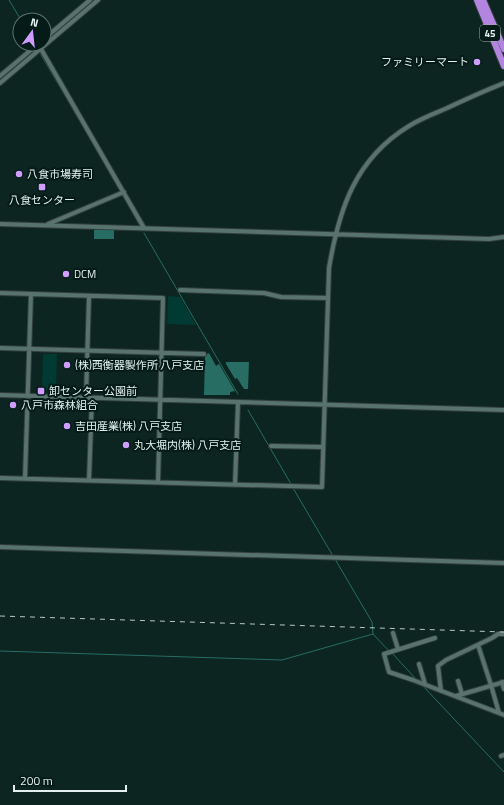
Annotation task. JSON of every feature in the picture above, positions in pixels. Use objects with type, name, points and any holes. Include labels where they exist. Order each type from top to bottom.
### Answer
[{"type":"highway","name":"45","points":[[473,0],[483,17]]},
{"type":"highway","name":"45","points":[[477,0],[504,66]]},
{"type":"highway","name":"45","points":[[485,0],[504,49]]},
{"type":"street","points":[[52,32],[90,0]]},
{"type":"street","points":[[52,39],[98,0]]},
{"type":"street","points":[[0,76],[28,52]]},
{"type":"street","points":[[0,83],[36,52]]},
{"type":"street","points":[[42,52],[144,228]]},
{"type":"street","points":[[0,478],[322,487],[329,268],[335,234],[352,186],[363,169],[384,145],[409,126],[504,83]]},
{"type":"street","points":[[46,225],[124,192]]},
{"type":"street","points":[[0,224],[490,239],[504,237]]},
{"type":"street","points":[[180,290],[264,293],[281,297],[328,298]]},
{"type":"street","points":[[0,293],[163,298],[158,482]]},
{"type":"street","points":[[25,478],[31,294]]},
{"type":"street","points":[[86,398],[89,296]]},
{"type":"street","points":[[0,348],[204,354]]},
{"type":"street","points":[[0,395],[504,410]]},
{"type":"street","points":[[89,480],[92,398]]},
{"type":"street","points":[[235,485],[238,402]]},
{"type":"street","points":[[271,446],[323,447]]},
{"type":"street","points":[[0,547],[504,563]]},
{"type":"street","points":[[393,633],[398,649]]},
{"type":"street","points":[[441,691],[438,666],[446,660],[498,634],[504,634]]},
{"type":"street","points":[[435,638],[384,654],[389,672],[425,684],[502,714]]},
{"type":"street","points":[[478,645],[502,714]]},
{"type":"street","points":[[419,664],[425,684]]},
{"type":"street","points":[[458,681],[462,694]]},
{"type":"street","points":[[456,696],[503,682],[504,689]]},
{"type":"shaded area","points":[[94,230],[114,230],[114,239],[94,239]]},
{"type":"shaded area","points":[[168,296],[180,297],[196,325],[167,324]]},
{"type":"shaded area","points":[[209,353],[216,366],[219,364],[235,391],[230,392],[230,395],[204,395],[205,355]]},
{"type":"shaded area","points":[[43,354],[57,354],[56,391],[42,390]]},
{"type":"shaded area","points":[[226,362],[249,362],[248,389],[244,389],[237,378],[235,379]]},
{"type":"waterway","points":[[9,0],[16,12]]},
{"type":"waterway","points":[[41,55],[82,124]]},
{"type":"waterway","points":[[122,194],[127,202]]},
{"type":"waterway","points":[[144,233],[238,394]]},
{"type":"waterway","points":[[248,410],[291,484]]},
{"type":"waterway","points":[[293,488],[333,556]]},
{"type":"waterway","points":[[335,559],[372,622],[373,634],[389,651]]},
{"type":"waterway","points":[[0,651],[282,660],[373,634]]},
{"type":"waterway","points":[[392,653],[416,679]]},
{"type":"waterway","points":[[422,685],[504,772]]},
{"type":"railway","points":[[0,616],[504,632]]},
{"type":"place","name":"ファミリーマート","points":[[477,62]]},
{"type":"place","name":"八食市場寿司","points":[[19,174]]},
{"type":"place","name":"八食センター","points":[[42,187]]},
{"type":"place","name":"DCM","points":[[66,274]]},
{"type":"place","name":"(株)西衡器製作所 八戸支店","points":[[67,365]]},
{"type":"place","name":"卸センター公園前","points":[[41,391]]},
{"type":"place","name":"八戸市森林組合","points":[[13,405]]},
{"type":"place","name":"吉田産業(株) 八戸支店","points":[[67,426]]},
{"type":"place","name":"丸大堀内(株) 八戸支店","points":[[126,445]]}]
